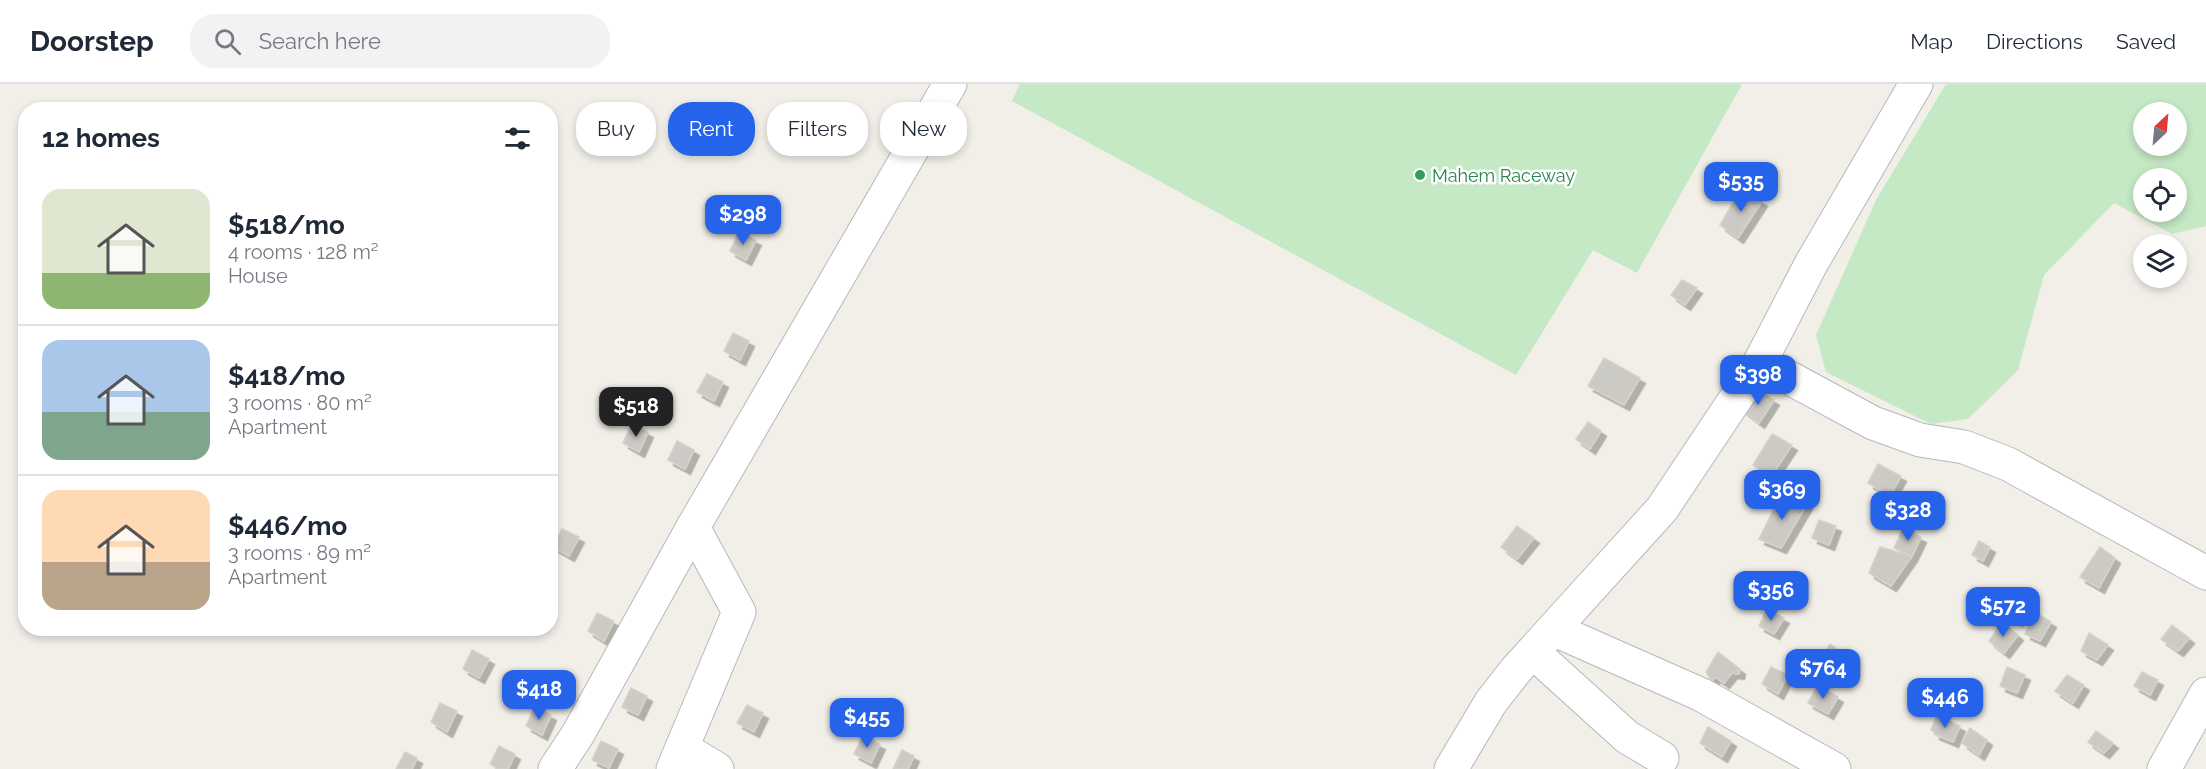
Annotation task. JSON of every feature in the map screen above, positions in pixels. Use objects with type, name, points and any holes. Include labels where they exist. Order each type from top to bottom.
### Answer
[{"type":"street","points":[[555,769],[578,734],[693,527],[950,84]]},
{"type":"street","points":[[1451,769],[1491,702],[1662,509],[1760,362],[1811,264],[1916,84]]},
{"type":"street","points":[[1760,362],[1873,423],[1920,440],[1964,447],[2008,464],[2206,573]]},
{"type":"street","points":[[693,527],[739,612],[677,758],[717,769]]},
{"type":"street","points":[[1544,641],[1628,737],[1662,758]]},
{"type":"street","points":[[1544,641],[1702,695],[1834,769]]},
{"type":"street","points":[[2164,769],[2204,705]]},
{"type":"green space","name":"Mahem Raceway","points":[[1020,84],[1742,84],[1637,273],[1593,250],[1516,375],[1012,101]]},
{"type":"green space","points":[[1946,84],[2206,84],[2206,226],[2172,234],[2150,222],[2187,222],[2187,168],[2133,168],[2133,213],[2114,203],[2044,275],[2018,370],[1968,419],[1931,424],[1826,372],[1816,335],[1876,200]]},
{"type":"building","points":[[1741,189],[1762,201],[1738,238],[1720,225]]},
{"type":"building","points":[[739,232],[756,240],[746,260],[730,251]]},
{"type":"building","points":[[1682,280],[1697,288],[1685,305],[1671,295]]},
{"type":"building","points":[[733,333],[749,341],[740,360],[724,351]]},
{"type":"building","points":[[1604,358],[1640,378],[1624,405],[1588,386]]},
{"type":"building","points":[[707,374],[723,382],[714,401],[697,392]]},
{"type":"building","points":[[1757,390],[1774,400],[1759,423],[1741,409]]},
{"type":"building","points":[[1588,422],[1601,431],[1590,449],[1576,439]]},
{"type":"building","points":[[632,424],[648,432],[639,452],[623,443]]},
{"type":"building","points":[[1772,434],[1792,445],[1770,478],[1753,465]]},
{"type":"building","points":[[677,441],[694,450],[685,469],[668,460]]},
{"type":"building","points":[[1878,464],[1901,476],[1890,496],[1868,483]]},
{"type":"building","points":[[1781,495],[1807,504],[1781,548],[1759,539]]},
{"type":"building","points":[[1819,520],[1836,526],[1829,545],[1812,538]]},
{"type":"building","points":[[1517,526],[1534,538],[1517,559],[1501,547]]},
{"type":"building","points":[[562,529],[579,537],[569,556],[558,550],[558,537]]},
{"type":"building","points":[[1903,529],[1921,537],[1912,556],[1894,548]]},
{"type":"building","points":[[1979,541],[1990,547],[1983,561],[1972,555]]},
{"type":"building","points":[[1880,547],[1912,556],[1891,586],[1869,573]]},
{"type":"building","points":[[2100,547],[2115,558],[2099,588],[2080,577]]},
{"type":"building","points":[[2015,596],[2028,605],[2017,621],[2005,613]]},
{"type":"building","points":[[1767,609],[1784,618],[1774,634],[1759,626]]},
{"type":"building","points":[[597,613],[614,621],[604,641],[588,631]]},
{"type":"building","points":[[2036,613],[2051,622],[2040,641],[2025,634]]},
{"type":"building","points":[[2002,622],[2018,635],[2004,653],[1989,641]]},
{"type":"building","points":[[2172,625],[2189,638],[2178,651],[2161,639]]},
{"type":"building","points":[[2089,633],[2108,645],[2097,660],[2081,651]]},
{"type":"building","points":[[1830,644],[1852,660],[1843,675],[1821,658]]},
{"type":"building","points":[[472,650],[489,659],[479,678],[463,669]]},
{"type":"building","points":[[1718,652],[1740,669],[1739,674],[1732,673],[1724,683],[1715,677],[1712,681],[1706,672]]},
{"type":"building","points":[[1771,667],[1788,675],[1778,694],[1762,684]]},
{"type":"building","points":[[2007,667],[2025,675],[2017,693],[2000,686]]},
{"type":"building","points":[[2142,672],[2158,680],[2150,695],[2134,686]]},
{"type":"building","points":[[2067,675],[2084,685],[2073,703],[2055,691]]},
{"type":"building","points":[[1818,685],[1838,697],[1828,714],[1808,703]]},
{"type":"building","points":[[631,688],[647,696],[638,715],[622,707]]},
{"type":"building","points":[[440,703],[457,711],[447,732],[431,722]]},
{"type":"building","points":[[747,705],[763,713],[754,732],[737,723]]},
{"type":"building","points":[[535,707],[551,715],[542,735],[526,726]]},
{"type":"building","points":[[1937,715],[1960,726],[1953,742],[1934,734],[1935,732],[1931,730]]},
{"type":"building","points":[[1708,727],[1731,741],[1722,757],[1700,743]]},
{"type":"building","points":[[1970,728],[1987,740],[1979,755],[1962,743]]},
{"type":"building","points":[[2096,731],[2113,743],[2104,753],[2088,742]]},
{"type":"building","points":[[863,736],[880,744],[871,763],[854,754]]},
{"type":"building","points":[[601,741],[618,749],[609,768],[592,760]]},
{"type":"building","points":[[499,746],[515,754],[508,769],[498,769],[490,764]]},
{"type":"building","points":[[902,750],[914,756],[908,769],[893,769]]},
{"type":"building","points":[[405,752],[417,758],[412,769],[396,769]]},
{"type":"place","name":"Mahem Raceway","points":[[1420,175]]}]
